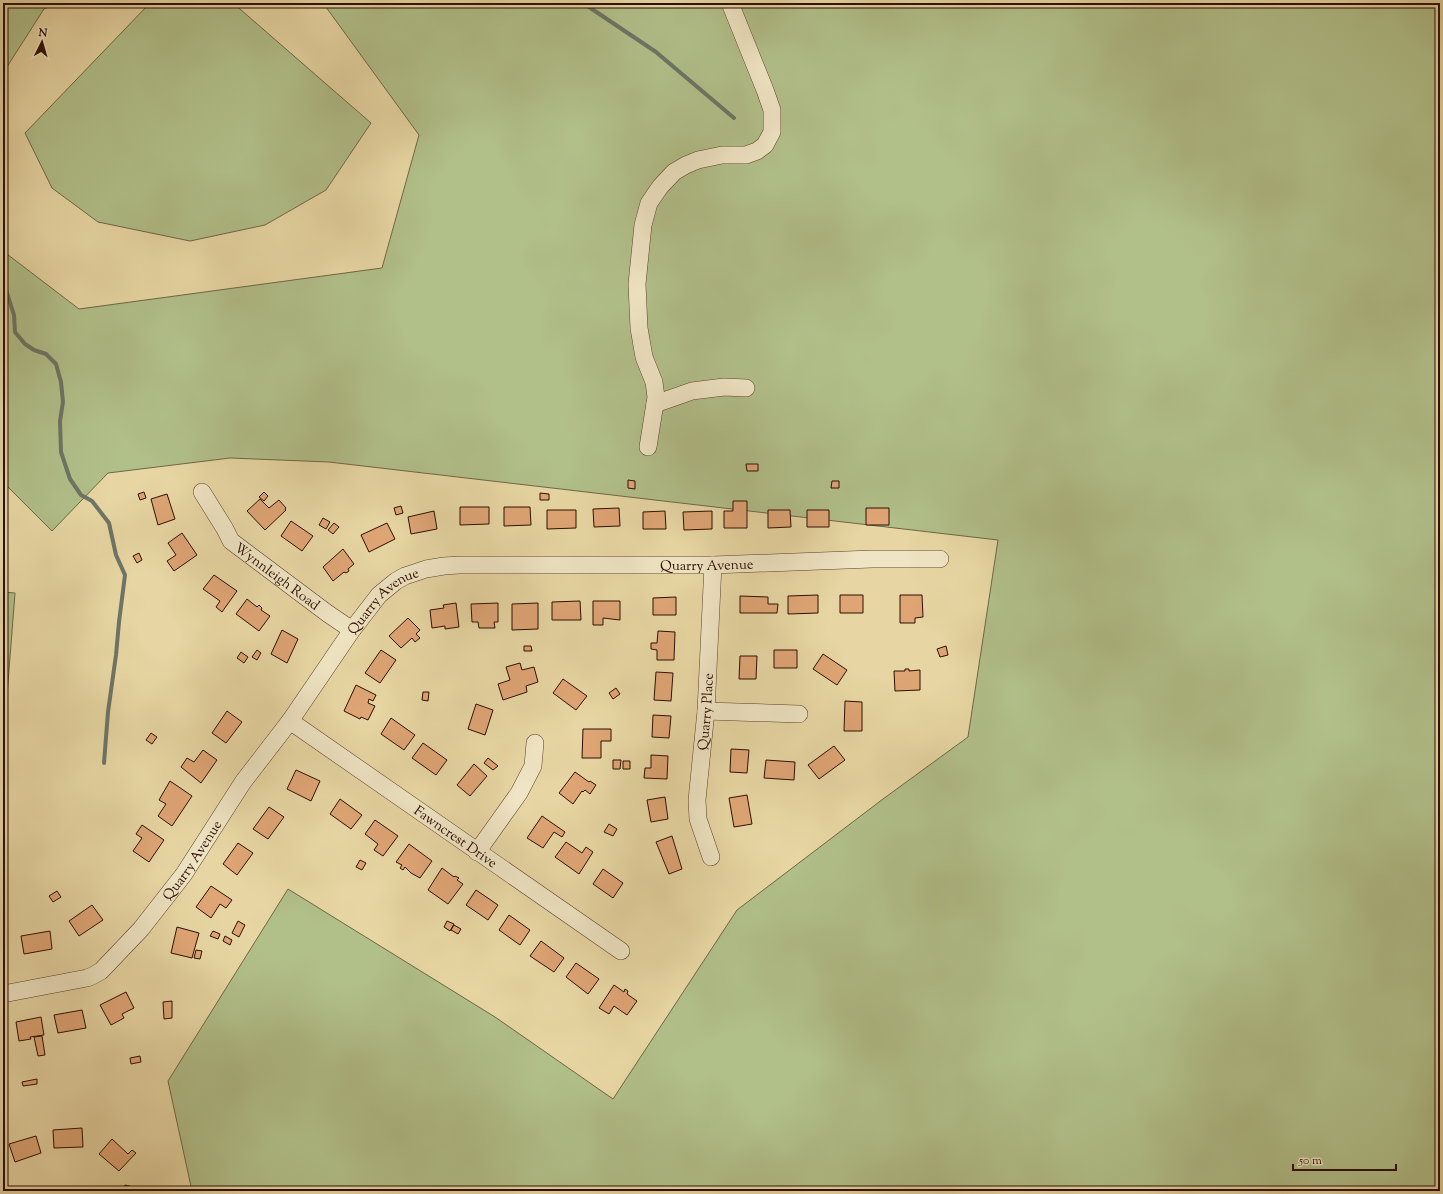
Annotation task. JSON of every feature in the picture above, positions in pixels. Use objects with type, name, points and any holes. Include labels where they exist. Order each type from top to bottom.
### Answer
[{"type":"street","points":[[648,447],[655,404],[654,382],[644,357],[639,328],[637,284],[643,225],[649,203],[660,187],[674,172],[686,165],[698,160],[722,155],[746,155],[765,145],[772,132],[772,110],[730,3]]},
{"type":"street","points":[[655,404],[692,391],[724,387],[746,388]]},
{"type":"street","name":"Wynnleigh Road","points":[[202,492],[231,541],[352,630]]},
{"type":"street","name":"Quarry Avenue","points":[[3,994],[40,988],[92,976],[101,971],[141,929],[184,874],[244,782],[290,721],[352,630],[379,595],[396,581],[405,576],[426,569],[444,566],[713,565],[872,559],[940,559]]},
{"type":"street","name":"Quarry Place","points":[[711,857],[698,819],[697,800],[706,711],[713,565]]},
{"type":"street","points":[[706,711],[799,714]]},
{"type":"street","name":"Fawncrest Drive","points":[[290,721],[622,951]]},
{"type":"street","points":[[478,852],[519,793],[532,766],[535,743]]},
{"type":"green space","points":[[3,3],[58,3],[44,9],[3,73]]},
{"type":"green space","points":[[150,3],[233,3],[371,123],[326,190],[265,225],[190,241],[98,222],[52,188],[25,133]]},
{"type":"green space","points":[[323,3],[1440,3],[1440,1191],[192,1191],[168,1081],[288,889],[495,1017],[613,1099],[737,910],[883,799],[968,737],[998,540],[329,462],[230,458],[108,473],[52,531],[3,482],[3,251],[79,309],[382,268],[419,135]]},
{"type":"green space","points":[[3,592],[15,593],[3,747]]},
{"type":"building","points":[[746,464],[758,464],[758,471],[747,471]]},
{"type":"building","points":[[628,480],[635,481],[635,489],[628,488]]},
{"type":"building","points":[[832,481],[839,481],[839,488],[831,488]]},
{"type":"building","points":[[144,492],[146,498],[140,500],[138,494]]},
{"type":"building","points":[[264,492],[268,496],[264,501],[259,497]]},
{"type":"building","points":[[540,493],[549,494],[549,500],[540,500]]},
{"type":"building","points":[[167,494],[175,519],[158,525],[151,499]]},
{"type":"building","points":[[260,499],[269,508],[279,500],[286,508],[286,510],[265,530],[247,511]]},
{"type":"building","points":[[733,501],[747,501],[747,528],[724,528],[724,511],[733,511]]},
{"type":"building","points":[[401,506],[403,513],[396,515],[394,508]]},
{"type":"building","points":[[460,507],[489,507],[489,524],[460,525]]},
{"type":"building","points":[[504,507],[530,507],[531,525],[504,526]]},
{"type":"building","points":[[619,508],[620,526],[594,527],[593,509]]},
{"type":"building","points":[[866,508],[889,508],[889,525],[866,525]]},
{"type":"building","points":[[547,510],[576,510],[576,528],[547,529]]},
{"type":"building","points":[[768,510],[790,510],[791,527],[768,528]]},
{"type":"building","points":[[807,510],[829,510],[829,527],[807,527]]},
{"type":"building","points":[[434,511],[437,529],[411,534],[408,517]]},
{"type":"building","points":[[665,511],[666,529],[643,529],[643,512]]},
{"type":"building","points":[[712,511],[712,529],[684,530],[683,512]]},
{"type":"building","points":[[323,518],[330,522],[326,529],[319,525]]},
{"type":"building","points":[[291,521],[313,536],[302,551],[281,536]]},
{"type":"building","points":[[334,523],[339,527],[333,534],[328,530]]},
{"type":"building","points":[[387,523],[395,539],[369,552],[361,535]]},
{"type":"building","points":[[182,533],[197,555],[174,571],[167,561],[176,555],[168,543]]},
{"type":"building","points":[[343,549],[354,564],[348,569],[349,571],[346,573],[344,572],[333,581],[323,567]]},
{"type":"building","points":[[139,553],[142,560],[137,563],[133,556]]},
{"type":"building","points":[[214,575],[237,591],[222,612],[216,607],[220,601],[203,589]]},
{"type":"building","points":[[818,595],[818,613],[788,614],[788,596]]},
{"type":"building","points":[[840,595],[863,595],[863,613],[840,613]]},
{"type":"building","points":[[900,595],[922,595],[923,617],[915,618],[915,623],[900,623]]},
{"type":"building","points":[[740,596],[768,597],[768,604],[778,604],[777,613],[740,613]]},
{"type":"building","points":[[676,597],[676,615],[653,615],[653,598]]},
{"type":"building","points":[[247,599],[257,607],[259,605],[262,608],[261,610],[270,616],[259,631],[236,614]]},
{"type":"building","points":[[580,601],[581,620],[552,620],[552,602]]},
{"type":"building","points":[[593,601],[620,601],[620,620],[603,618],[603,625],[593,625]]},
{"type":"building","points":[[456,603],[459,627],[445,629],[445,626],[432,628],[430,610],[444,608],[443,605]]},
{"type":"building","points":[[498,603],[498,622],[494,622],[495,628],[479,628],[478,622],[472,622],[471,604]]},
{"type":"building","points":[[538,603],[538,629],[512,630],[512,604]]},
{"type":"building","points":[[408,618],[420,630],[416,634],[420,638],[415,642],[412,638],[401,648],[389,636]]},
{"type":"building","points":[[282,630],[298,639],[287,663],[271,654]]},
{"type":"building","points":[[658,631],[675,632],[674,660],[657,660],[657,650],[651,649],[651,643],[657,643]]},
{"type":"building","points":[[524,646],[531,646],[532,651],[524,651]]},
{"type":"building","points":[[946,646],[948,655],[940,657],[937,649]]},
{"type":"building","points":[[257,650],[261,653],[257,660],[252,657]]},
{"type":"building","points":[[381,650],[396,660],[380,683],[365,673]]},
{"type":"building","points":[[774,650],[797,650],[797,668],[774,668]]},
{"type":"building","points":[[241,652],[248,657],[244,663],[237,658]]},
{"type":"building","points":[[823,654],[847,670],[837,685],[813,669]]},
{"type":"building","points":[[740,656],[757,656],[756,679],[739,679]]},
{"type":"building","points":[[520,663],[522,670],[534,667],[538,682],[526,686],[527,692],[503,700],[498,684],[510,680],[506,667]]},
{"type":"building","points":[[905,669],[909,669],[909,671],[920,670],[920,690],[895,691],[894,671],[905,671]]},
{"type":"building","points":[[656,672],[673,673],[671,701],[654,700]]},
{"type":"building","points":[[563,679],[587,696],[576,710],[553,693]]},
{"type":"building","points":[[356,685],[376,695],[373,701],[369,699],[368,703],[375,706],[368,720],[361,717],[360,719],[344,711]]},
{"type":"building","points":[[616,688],[620,694],[613,699],[609,693]]},
{"type":"building","points":[[423,692],[429,692],[428,701],[422,700]]},
{"type":"building","points":[[845,701],[862,702],[862,731],[844,731]]},
{"type":"building","points":[[476,704],[493,710],[485,735],[468,729]]},
{"type":"building","points":[[227,711],[242,722],[226,743],[212,733]]},
{"type":"building","points":[[653,715],[671,716],[669,738],[652,737]]},
{"type":"building","points":[[391,718],[415,735],[404,750],[381,734]]},
{"type":"building","points":[[583,729],[611,729],[611,741],[601,741],[601,758],[582,758]]},
{"type":"building","points":[[151,733],[157,737],[152,744],[146,740]]},
{"type":"building","points":[[423,743],[447,760],[436,775],[412,758]]},
{"type":"building","points":[[834,746],[845,760],[819,779],[808,765]]},
{"type":"building","points":[[731,749],[749,750],[747,773],[730,772]]},
{"type":"building","points":[[203,750],[217,760],[201,783],[181,767],[187,758],[194,762]]},
{"type":"building","points":[[651,755],[668,756],[667,779],[644,778],[645,768],[651,768]]},
{"type":"building","points":[[488,758],[498,766],[493,770],[484,763]]},
{"type":"building","points":[[613,760],[621,760],[620,769],[613,769]]},
{"type":"building","points":[[766,760],[795,762],[794,780],[764,778]]},
{"type":"building","points":[[623,761],[630,761],[630,769],[623,769]]},
{"type":"building","points":[[474,764],[487,776],[470,796],[457,785]]},
{"type":"building","points":[[296,770],[320,781],[311,801],[287,789]]},
{"type":"building","points":[[575,772],[596,785],[590,794],[585,790],[583,792],[582,791],[573,804],[559,793]]},
{"type":"building","points":[[170,781],[192,796],[172,826],[158,816],[166,804],[159,800]]},
{"type":"building","points":[[747,795],[752,824],[734,827],[729,798]]},
{"type":"building","points":[[665,797],[668,819],[651,822],[647,800]]},
{"type":"building","points":[[340,799],[362,815],[351,829],[330,814]]},
{"type":"building","points":[[269,807],[284,817],[268,839],[253,829]]},
{"type":"building","points":[[542,816],[565,832],[562,837],[554,832],[543,848],[527,838]]},
{"type":"building","points":[[375,820],[398,836],[383,856],[374,850],[378,844],[365,834]]},
{"type":"building","points":[[609,824],[617,829],[613,836],[604,832]]},
{"type":"building","points":[[142,825],[164,840],[149,862],[133,851],[142,838],[136,834]]},
{"type":"building","points":[[672,836],[682,869],[669,874],[656,842]]},
{"type":"building","points":[[566,842],[582,853],[586,847],[593,852],[579,874],[555,857]]},
{"type":"building","points":[[238,843],[253,853],[237,875],[223,864]]},
{"type":"building","points":[[409,844],[432,861],[420,878],[411,873],[405,867],[403,870],[400,868],[402,865],[396,862]]},
{"type":"building","points":[[360,860],[366,863],[362,870],[356,867]]},
{"type":"building","points":[[442,868],[454,877],[459,878],[457,880],[463,884],[448,904],[428,890]]},
{"type":"building","points":[[603,869],[623,883],[613,898],[593,884]]},
{"type":"building","points":[[211,886],[232,900],[226,908],[220,904],[211,918],[196,907]]},
{"type":"building","points":[[476,890],[498,905],[488,920],[466,905]]},
{"type":"building","points":[[57,891],[61,897],[53,902],[49,896]]},
{"type":"building","points":[[92,905],[103,920],[79,936],[69,921]]},
{"type":"building","points":[[509,915],[530,930],[520,945],[499,930]]},
{"type":"building","points":[[238,921],[245,925],[239,937],[232,933]]},
{"type":"building","points":[[447,921],[454,924],[450,931],[444,927]]},
{"type":"building","points":[[454,925],[461,929],[458,934],[451,930]]},
{"type":"building","points":[[177,927],[199,933],[192,958],[171,953]]},
{"type":"building","points":[[50,931],[52,949],[24,954],[21,936]]},
{"type":"building","points":[[213,931],[220,934],[218,939],[210,936]]},
{"type":"building","points":[[225,936],[232,940],[230,945],[223,941]]},
{"type":"building","points":[[541,941],[564,958],[554,972],[530,956]]},
{"type":"building","points":[[196,950],[202,951],[200,959],[194,958]]},
{"type":"building","points":[[576,963],[599,979],[588,994],[566,977]]},
{"type":"building","points":[[614,985],[624,992],[625,989],[628,991],[627,994],[637,1001],[627,1015],[614,1006],[609,1014],[599,1008]]},
{"type":"building","points":[[126,992],[134,1008],[122,1014],[124,1018],[111,1025],[100,1005]]},
{"type":"building","points":[[172,1001],[172,1018],[164,1019],[163,1002]]},
{"type":"building","points":[[82,1010],[86,1028],[58,1033],[54,1015]]},
{"type":"building","points":[[41,1017],[44,1035],[30,1037],[31,1039],[19,1041],[16,1022]]},
{"type":"building","points":[[42,1036],[45,1055],[38,1056],[34,1037]]},
{"type":"building","points":[[140,1056],[141,1062],[131,1064],[130,1058]]},
{"type":"building","points":[[37,1079],[37,1084],[23,1086],[22,1082]]},
{"type":"building","points":[[82,1128],[83,1147],[54,1148],[53,1130]]},
{"type":"building","points":[[36,1136],[41,1153],[15,1162],[9,1144]]},
{"type":"building","points":[[112,1139],[128,1154],[132,1150],[136,1153],[119,1171],[99,1154]]},
{"type":"building","points":[[125,1185],[142,1189],[141,1191],[123,1191]]},
{"type":"waterway","points":[[583,3],[656,52],[734,118]]},
{"type":"waterway","points":[[3,289],[6,290],[14,315],[15,332],[25,344],[34,350],[46,354],[56,364],[61,382],[63,402],[60,421],[61,452],[70,479],[81,495],[92,501],[109,523],[116,555],[125,575],[108,712],[104,763]]}]
